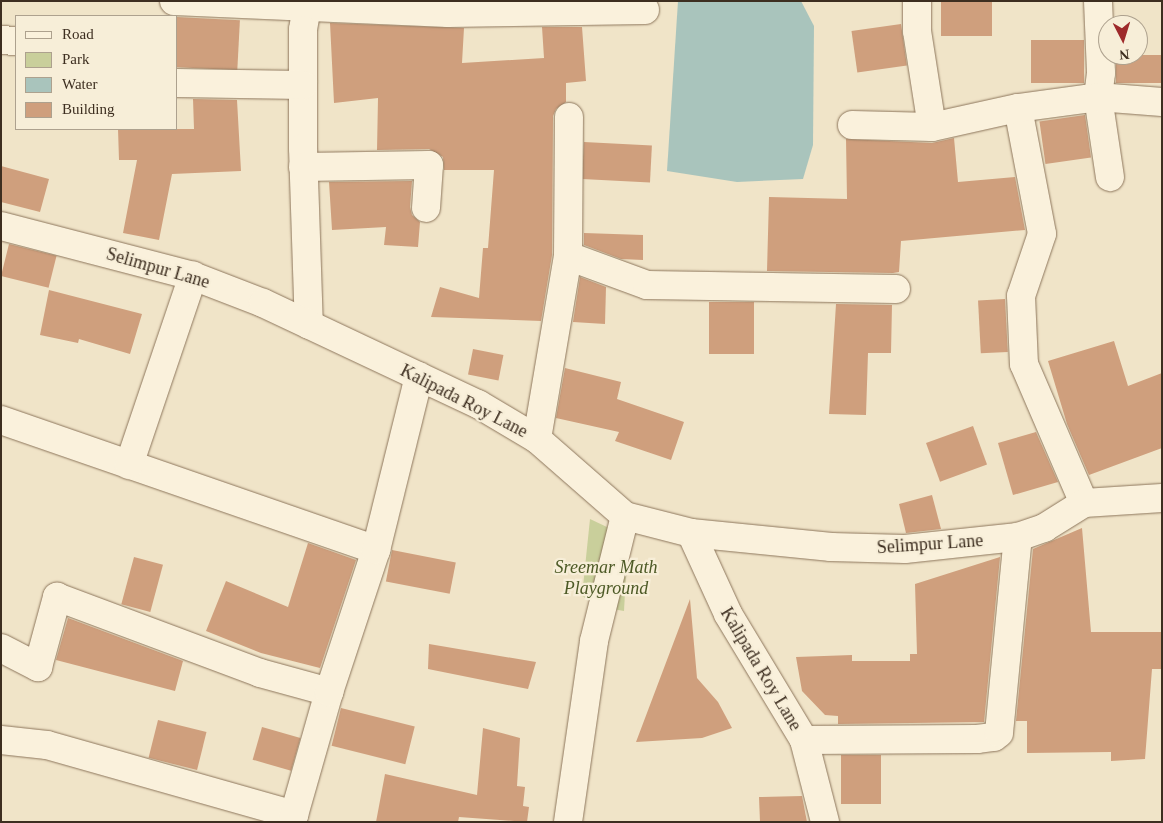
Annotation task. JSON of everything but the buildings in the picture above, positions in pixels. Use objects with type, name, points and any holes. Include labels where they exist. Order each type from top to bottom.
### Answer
[{"type":"street","points":[[174,1],[307,4],[448,13],[645,10]]},
{"type":"street","points":[[916,1],[917,31],[932,127]]},
{"type":"street","points":[[1098,1],[1101,73],[1098,97],[1110,177]]},
{"type":"street","points":[[307,4],[303,30],[303,168],[309,325]]},
{"type":"street","points":[[1,40],[15,42]]},
{"type":"street","points":[[178,83],[303,85]]},
{"type":"street","points":[[852,125],[932,127],[1018,108],[1098,97],[1162,102]]},
{"type":"street","points":[[1018,108],[1042,234],[1021,296],[1024,364],[1084,503]]},
{"type":"street","points":[[537,439],[568,256],[569,117]]},
{"type":"street","points":[[303,168],[429,166],[426,208]]},
{"type":"street","name":"Selimpur Lane","points":[[1,226],[193,276],[309,325]]},
{"type":"street","points":[[568,256],[647,285],[896,289]]},
{"type":"street","points":[[129,466],[193,276]]},
{"type":"street","name":"Kalipada Roy Lane","points":[[309,325],[478,404],[537,439],[625,516],[691,533],[728,614],[804,740],[825,822]]},
{"type":"street","points":[[1,740],[47,745],[293,818],[329,692],[376,550],[419,376]]},
{"type":"street","points":[[1,420],[129,466],[376,550]]},
{"type":"street","name":"Selimpur Lane","points":[[691,533],[830,546],[904,549],[1018,536],[1044,528],[1084,503],[1162,498]]},
{"type":"street","points":[[568,822],[594,641],[625,516]]},
{"type":"street","points":[[804,740],[988,738],[999,733],[1018,536]]},
{"type":"street","points":[[2,652],[38,667],[57,597],[260,673],[329,692]]},
{"type":"green space","name":"Sreemar Math Playground","points":[[590,519],[628,537],[624,611],[601,607],[582,596]]},
{"type":"water","points":[[678,1],[801,1],[814,26],[813,145],[803,179],[737,182],[667,171]]}]
